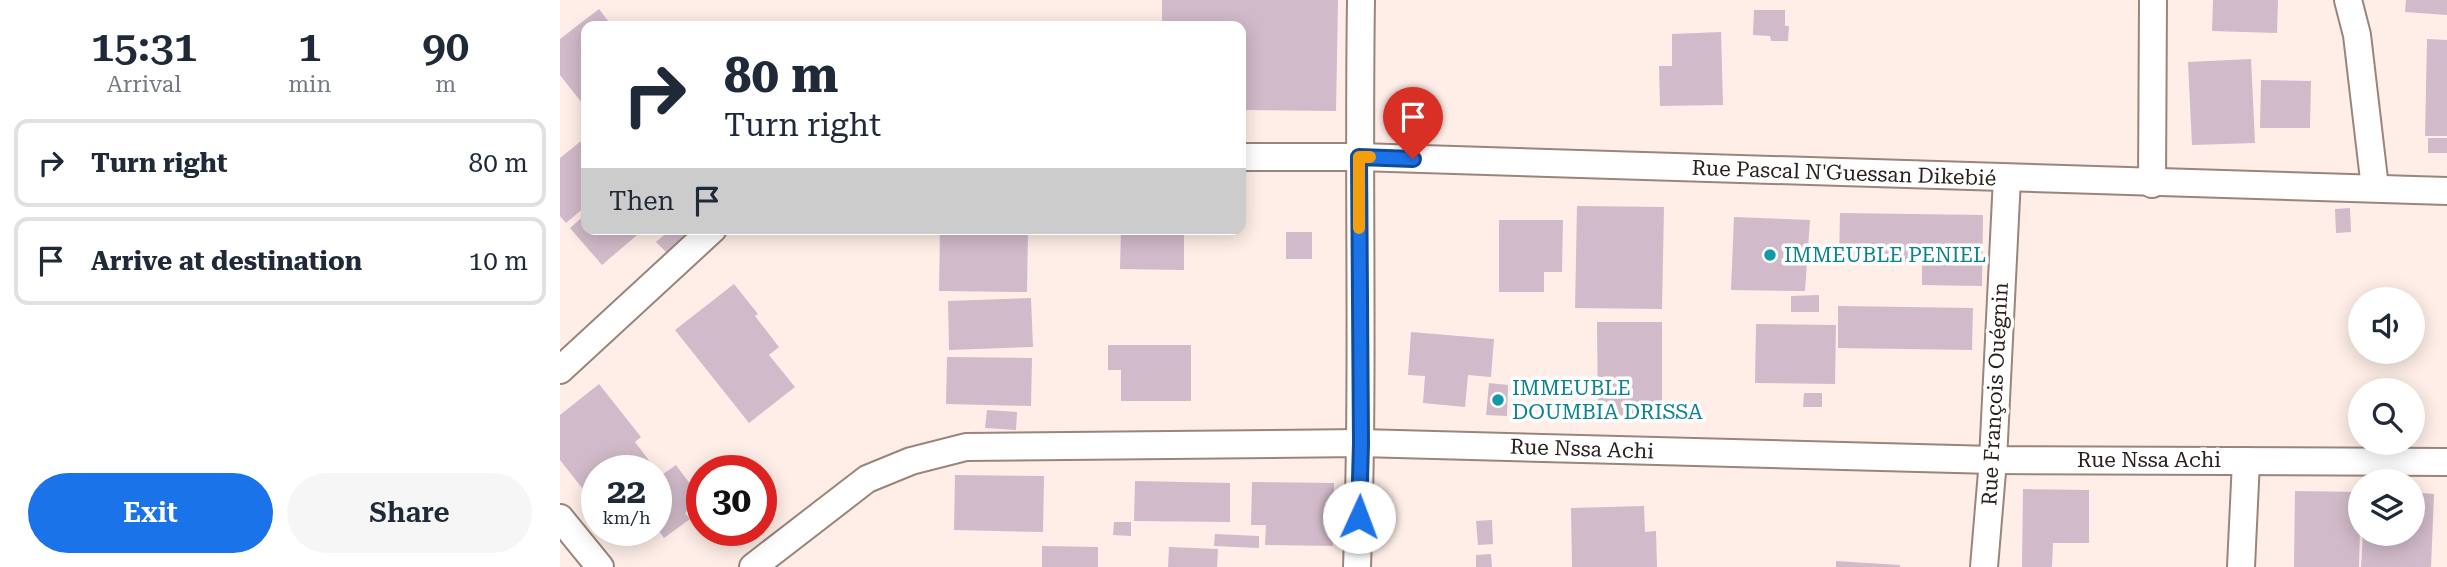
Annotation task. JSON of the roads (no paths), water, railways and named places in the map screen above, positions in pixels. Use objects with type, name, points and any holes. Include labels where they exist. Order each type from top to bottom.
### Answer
[{"type":"street","points":[[1357,567],[1361,443],[1361,0]]},
{"type":"street","points":[[2152,184],[2153,0]]},
{"type":"street","points":[[2348,0],[2357,35],[2375,188]]},
{"type":"street","name":"Rue Pascal N'Guessan Dikebié","points":[[1246,158],[1359,157],[2152,184],[2447,191]]},
{"type":"street","name":"Rue François Ouégnin","points":[[1984,567],[1993,460],[2007,178]]},
{"type":"street","points":[[560,370],[706,235]]},
{"type":"street","name":"Rue Nssa Achi","points":[[753,567],[867,479],[911,461],[966,447],[1361,443],[1993,460],[2447,462]]},
{"type":"street","points":[[2241,567],[2246,461]]},
{"type":"street","points":[[560,518],[600,567]]},
{"type":"place","name":"IMMEUBLE PENIEL","points":[[1770,255]]},
{"type":"place","name":"IMMEUBLE DOUMBIA DRISSA","points":[[1498,400]]}]
